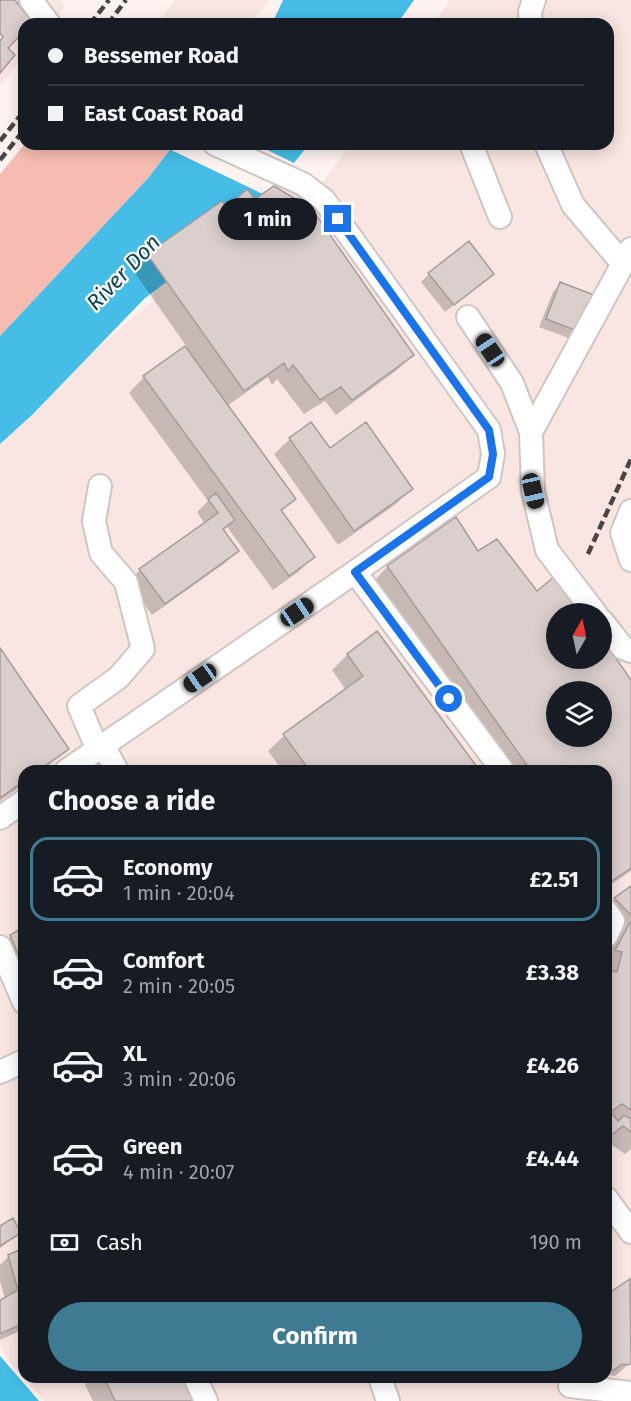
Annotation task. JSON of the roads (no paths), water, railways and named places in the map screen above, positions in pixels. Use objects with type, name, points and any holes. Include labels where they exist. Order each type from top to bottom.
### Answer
[{"type":"street","points":[[31,0],[44,18]]},
{"type":"street","points":[[531,18],[534,0]]},
{"type":"street","points":[[74,765],[489,477],[493,454],[489,430],[324,200],[303,184],[228,150]]},
{"type":"street","points":[[473,150],[500,217]]},
{"type":"street","points":[[531,432],[627,256],[573,205],[549,150]]},
{"type":"street","points":[[468,317],[512,383],[531,432],[533,491],[547,550],[588,603]]},
{"type":"street","points":[[489,430],[521,406]]},
{"type":"street","points":[[100,486],[94,521],[101,553],[126,582],[143,649],[119,677],[80,706],[100,747],[113,765]]},
{"type":"street","points":[[631,511],[622,533],[631,560]]},
{"type":"street","points":[[355,572],[498,765]]},
{"type":"street","points":[[612,634],[623,648],[631,651]]},
{"type":"street","points":[[0,818],[18,805]]},
{"type":"street","points":[[0,947],[18,988]]},
{"type":"street","points":[[0,1072],[18,1064]]},
{"type":"street","points":[[612,1206],[631,1232]]},
{"type":"street","points":[[198,1383],[206,1401]]},
{"type":"street","points":[[382,1383],[388,1401]]},
{"type":"street","points":[[570,1386],[631,1393]]},
{"type":"water","points":[[283,0],[414,0],[401,18],[275,18]]},
{"type":"water","name":"River Don","points":[[169,150],[304,150],[248,221],[145,298],[33,414],[0,444],[0,336],[149,177]]},
{"type":"water","points":[[0,1356],[18,1377],[18,1383],[23,1383],[39,1401],[0,1401]]},
{"type":"railway","points":[[95,18],[109,0]]},
{"type":"railway","points":[[112,18],[126,0]]},
{"type":"railway","points":[[0,141],[18,118]]},
{"type":"railway","points":[[0,160],[18,138]]},
{"type":"railway","points":[[588,554],[631,459]]}]
